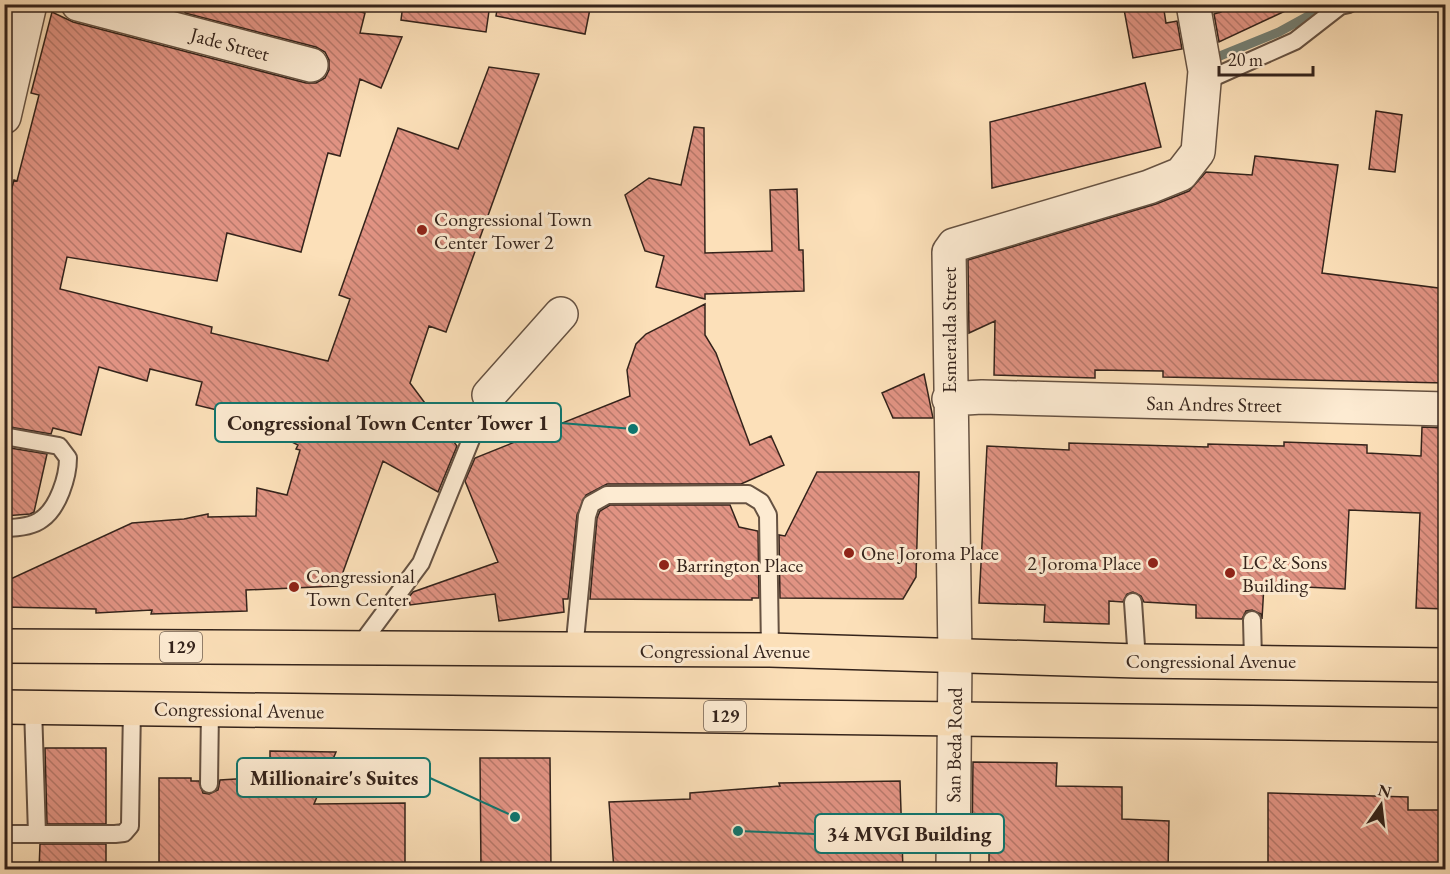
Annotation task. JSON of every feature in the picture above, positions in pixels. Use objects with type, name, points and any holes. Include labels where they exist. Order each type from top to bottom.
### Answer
[{"type":"main road","name":"Congressional Avenue","points":[[4,646],[574,651],[770,650],[1137,661],[1253,660],[1446,665]]},
{"type":"main road","name":"Congressional Avenue","points":[[19,707],[1446,725]]},
{"type":"street","name":"Jade Street","points":[[78,4],[311,65]]},
{"type":"street","name":"Esmeralda Street","points":[[955,656],[949,399],[949,252],[954,245],[1149,187],[1181,174],[1198,152],[1204,77],[1192,4]]},
{"type":"street","points":[[4,117],[21,16]]},
{"type":"street","points":[[489,395],[561,314]]},
{"type":"street","name":"San Andres Street","points":[[949,399],[982,397],[1446,410]]},
{"type":"street","name":"San Beda Road","points":[[953,870],[955,656]]},
{"type":"lane","points":[[1204,77],[1295,41],[1340,6],[1349,4]]},
{"type":"lane","points":[[358,648],[421,563],[489,395]]},
{"type":"lane","points":[[4,436],[59,446],[68,458],[66,477],[43,519],[31,525],[4,528]]},
{"type":"lane","points":[[574,651],[587,516],[591,504],[607,495],[748,494],[761,502],[768,515],[770,650]]},
{"type":"lane","points":[[1132,602],[1137,661]]},
{"type":"lane","points":[[1252,620],[1253,660]]},
{"type":"lane","points":[[19,707],[37,834]]},
{"type":"lane","points":[[4,834],[124,833],[130,826],[132,708]]},
{"type":"lane","points":[[209,784],[210,709]]},
{"type":"building","points":[[187,4],[329,4],[365,13],[360,33],[402,37],[381,88],[360,79],[340,156],[328,153],[301,252],[227,233],[217,281],[67,257],[60,289],[212,327],[211,333],[328,361],[350,299],[339,295],[398,128],[458,149],[489,67],[539,74],[446,332],[429,326],[410,383],[457,446],[438,492],[383,461],[338,586],[246,590],[247,611],[151,614],[152,610],[96,613],[96,609],[4,607],[4,582],[132,523],[184,519],[208,514],[208,517],[256,516],[257,488],[287,495],[300,450],[296,449],[298,445],[238,415],[196,405],[202,382],[150,369],[147,381],[99,367],[81,435],[53,428],[51,434],[4,426],[4,218],[14,180],[17,181],[39,95],[31,93],[52,12],[73,22],[306,83],[316,83],[325,78],[329,70],[329,60],[325,52],[316,47],[185,13]]},
{"type":"building","points":[[403,4],[490,4],[486,32],[401,20]]},
{"type":"building","points":[[498,4],[591,4],[585,34],[496,16]]},
{"type":"building","points":[[1123,4],[1163,4],[1166,23],[1177,21],[1182,49],[1133,58]]},
{"type":"building","points":[[1219,4],[1300,4],[1219,42],[1214,14],[1221,12]]},
{"type":"building","points":[[1145,83],[1161,147],[992,188],[990,122]]},
{"type":"building","points":[[1376,111],[1402,115],[1395,172],[1369,169]]},
{"type":"building","points":[[694,127],[704,128],[705,253],[772,251],[770,190],[797,189],[799,250],[803,250],[804,291],[705,294],[705,299],[656,287],[664,256],[645,251],[625,195],[649,178],[681,185]]},
{"type":"building","points":[[1255,156],[1338,165],[1322,273],[1446,289],[1446,383],[1163,377],[1163,371],[1095,370],[1095,378],[994,375],[995,321],[969,333],[968,260],[1156,204],[1189,191],[1206,172],[1252,175]]},
{"type":"building","points":[[705,304],[705,335],[716,353],[750,445],[771,436],[784,465],[741,484],[607,484],[586,495],[577,515],[568,599],[563,599],[564,612],[499,621],[495,594],[410,605],[409,597],[413,592],[498,562],[465,481],[475,458],[630,396],[627,370],[636,344],[646,334]]},
{"type":"building","points":[[924,374],[933,418],[893,418],[882,393]]},
{"type":"building","points":[[1422,427],[1446,428],[1446,609],[1416,608],[1420,513],[1349,510],[1345,589],[1264,585],[1262,619],[1261,614],[1252,610],[1246,611],[1242,619],[1196,618],[1196,605],[1144,602],[1141,596],[1133,592],[1127,594],[1123,602],[1109,601],[1109,624],[1044,622],[1045,605],[979,603],[987,446],[1069,450],[1069,443],[1208,447],[1208,444],[1284,446],[1284,442],[1367,445],[1367,453],[1421,456]]},
{"type":"building","points":[[4,447],[47,454],[34,512],[30,514],[4,516]]},
{"type":"building","name":"One Joroma Place","points":[[817,472],[919,472],[916,577],[903,599],[780,598],[779,535],[785,536]]},
{"type":"building","name":"Barrington Place","points":[[610,505],[730,505],[739,527],[758,531],[759,598],[752,598],[752,600],[590,599],[597,518],[600,511]]},
{"type":"building","points":[[45,748],[106,748],[106,824],[47,824]]},
{"type":"building","points":[[270,751],[336,752],[314,804],[405,803],[405,870],[159,870],[159,778],[191,778],[191,781],[199,781],[203,793],[209,794],[218,790],[220,780],[270,777]]},
{"type":"building","points":[[480,758],[550,758],[551,870],[481,870]]},
{"type":"building","points":[[973,762],[1057,763],[1056,786],[1122,787],[1122,819],[1169,821],[1168,870],[989,870],[989,846],[972,846]]},
{"type":"building","points":[[900,781],[903,870],[614,870],[609,802],[690,799],[690,793],[780,786],[779,783]]},
{"type":"building","points":[[1268,793],[1408,797],[1408,810],[1446,810],[1446,870],[1268,870]]},
{"type":"building","points":[[40,844],[106,844],[106,870],[39,870]]},
{"type":"waterway","points":[[1210,60],[1279,32],[1330,4]]},
{"type":"place","name":"Congressional Town Center Tower 2","points":[[422,230]]},
{"type":"place","name":"Congressional Town Center Tower 1","points":[[633,429]]},
{"type":"place","name":"One Joroma Place","points":[[849,553]]},
{"type":"place","name":"2 Joroma Place","points":[[1153,563]]},
{"type":"place","name":"Barrington Place","points":[[664,565]]},
{"type":"place","name":"LC & Sons Building","points":[[1230,573]]},
{"type":"place","name":"Congressional Town Center","points":[[294,587]]},
{"type":"place","name":"Millionaire's Suites","points":[[515,817]]},
{"type":"place","name":"34 MVGI Building","points":[[738,831]]}]
